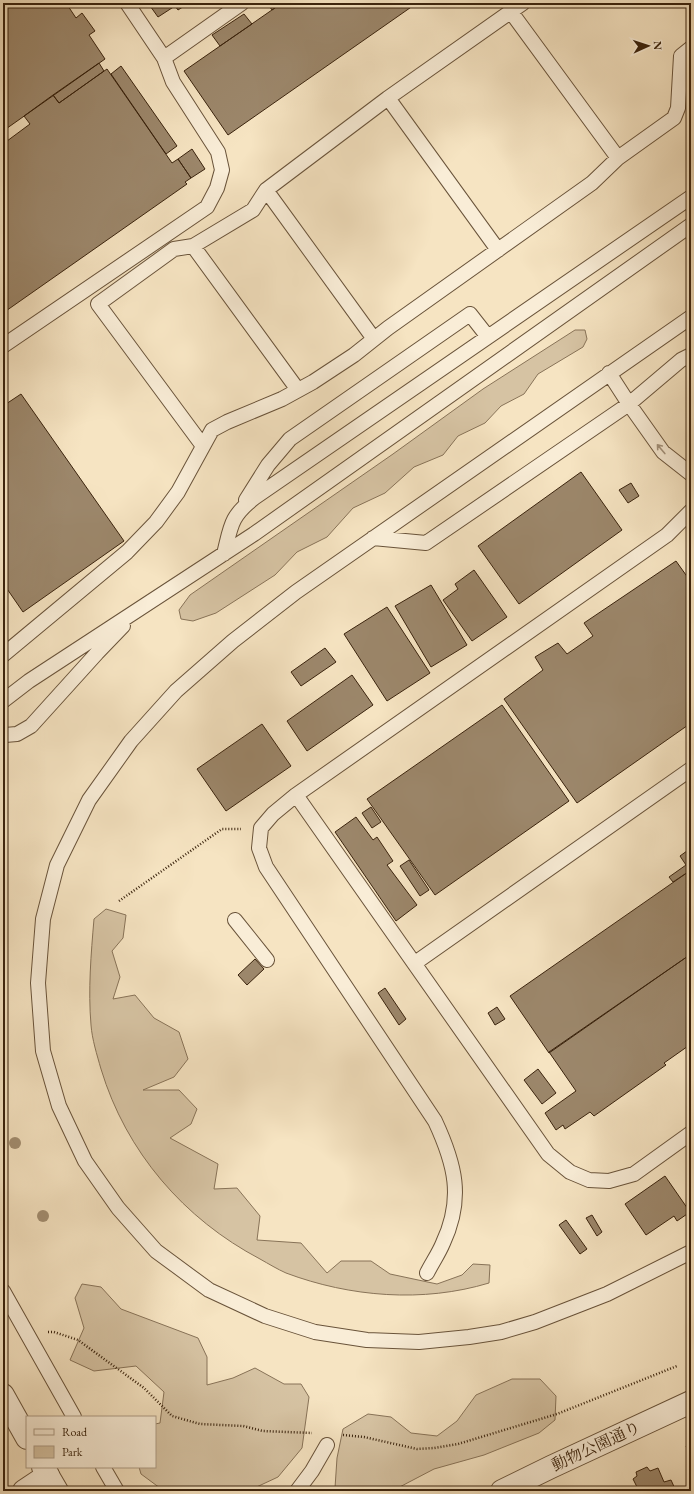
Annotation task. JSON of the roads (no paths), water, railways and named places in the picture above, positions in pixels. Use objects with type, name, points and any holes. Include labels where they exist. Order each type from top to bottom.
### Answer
[{"type":"street","points":[[3,1395],[26,1436]]},
{"type":"street","name":"動物公園通り","points":[[502,1491],[691,1402]]},
{"type":"street","points":[[24,1491],[49,1478]]},
{"type":"lane","points":[[3,346],[207,206],[217,188],[222,170],[218,152],[173,82],[164,58],[127,3]]},
{"type":"lane","points":[[164,58],[242,3]]},
{"type":"lane","points":[[203,446],[98,304],[174,249],[193,246],[253,210],[266,190],[388,98],[523,3]]},
{"type":"lane","points":[[511,12],[618,158]]},
{"type":"lane","points":[[3,655],[128,552],[156,522],[178,492],[212,430],[227,422],[282,399],[313,382],[354,355],[388,328],[592,183],[618,158],[674,118],[678,108],[681,56],[691,48]]},
{"type":"lane","points":[[388,98],[498,250]]},
{"type":"lane","points":[[266,190],[374,339]]},
{"type":"lane","points":[[242,508],[254,498],[691,197]]},
{"type":"lane","points":[[3,701],[29,681],[260,530],[691,226]]},
{"type":"lane","points":[[193,246],[298,390]]},
{"type":"lane","points":[[224,554],[233,519],[242,508],[268,466],[290,439],[470,314],[488,337]]},
{"type":"lane","points":[[691,317],[296,592],[233,641],[176,691],[131,741],[89,800],[57,865],[43,919],[38,983],[43,1051],[59,1106],[85,1160],[118,1208],[156,1251],[209,1290],[265,1316],[315,1332],[367,1340],[419,1342],[468,1337],[501,1332],[535,1322],[607,1294],[691,1252]]},
{"type":"lane","points":[[372,538],[426,543],[628,404],[681,360],[691,355]]},
{"type":"lane","points":[[609,374],[628,404],[663,452],[691,474]]},
{"type":"lane","points":[[427,1273],[444,1243],[452,1218],[456,1192],[454,1169],[447,1146],[435,1121],[266,867],[258,848],[261,828],[273,814],[296,795],[667,535],[691,511]]},
{"type":"lane","points":[[3,734],[17,734],[31,726],[97,653],[143,606]]},
{"type":"lane","points":[[415,963],[691,769]]},
{"type":"lane","points":[[296,795],[548,1154],[570,1172],[589,1180],[610,1181],[634,1174],[691,1133]]},
{"type":"lane","points":[[235,920],[267,960]]},
{"type":"lane","points":[[3,1291],[73,1416]]},
{"type":"lane","points":[[297,1491],[312,1471],[327,1445]]},
{"type":"lane","points":[[104,1468],[117,1491]]}]
